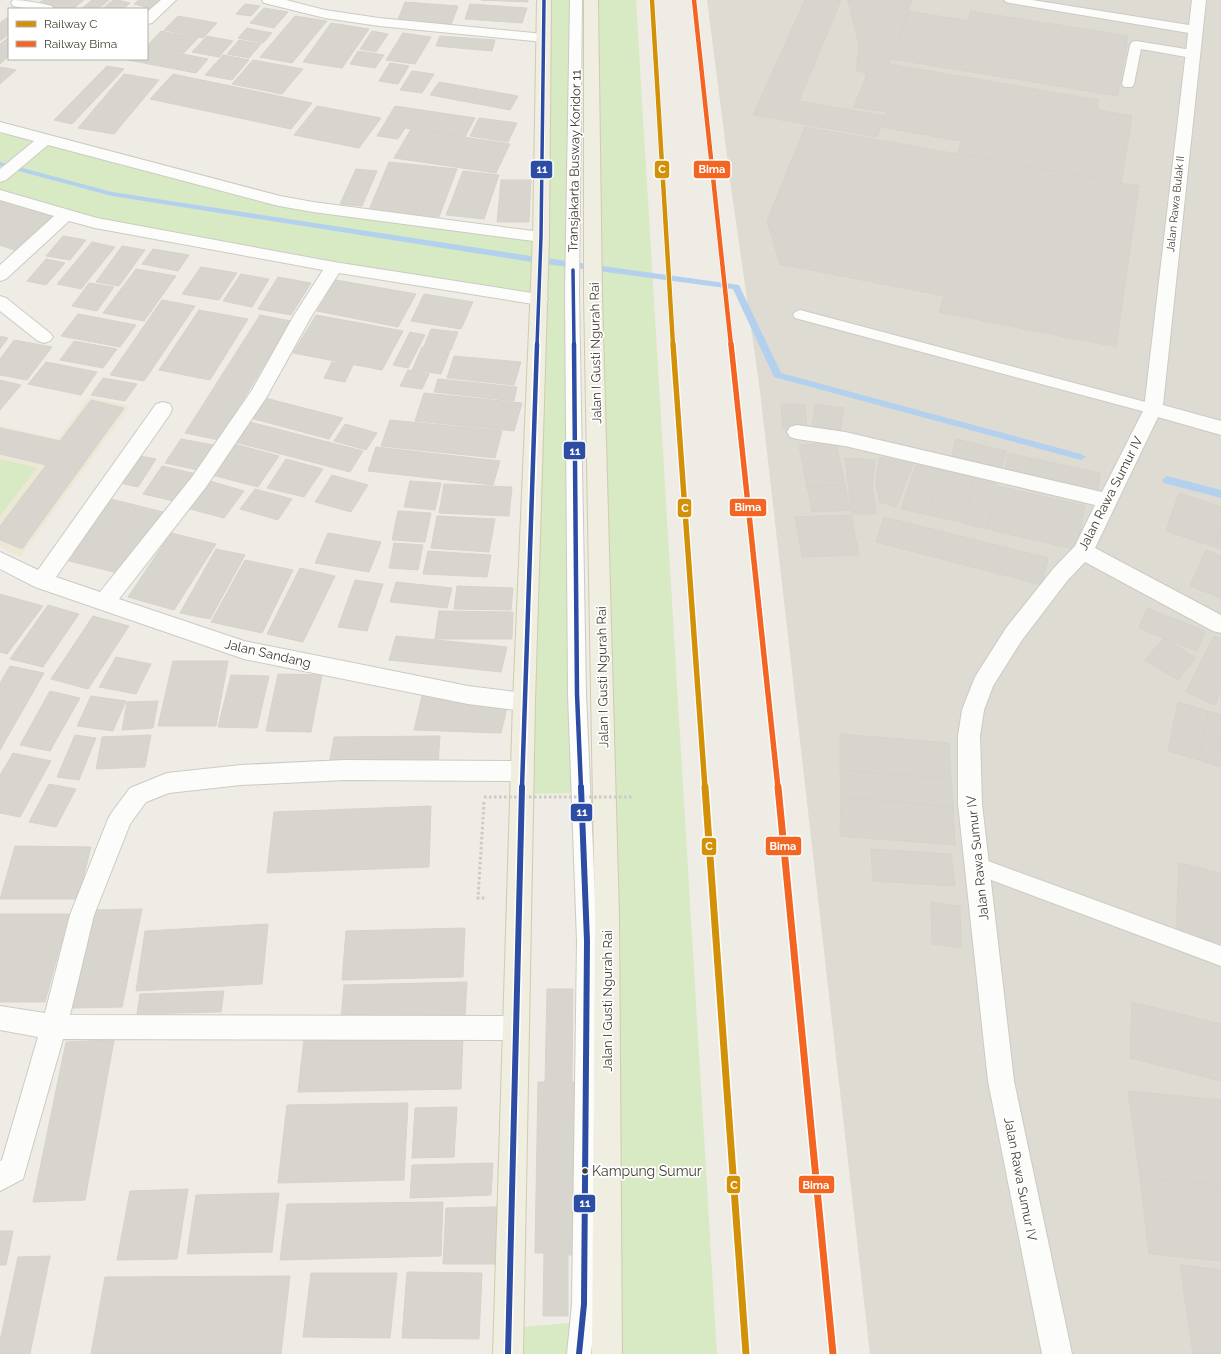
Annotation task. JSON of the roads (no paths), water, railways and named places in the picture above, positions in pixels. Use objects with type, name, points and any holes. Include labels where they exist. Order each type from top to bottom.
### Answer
[{"type":"main road","points":[[508,1354],[524,702],[541,243],[544,0]]},
{"type":"main road","name":"Jalan I Gusti Ngurah Rai","points":[[591,0],[594,252],[583,294],[607,916],[607,1354]]},
{"type":"street","points":[[148,19],[169,0]]},
{"type":"street","points":[[269,0],[325,14],[379,22],[544,38]]},
{"type":"street","name":"Jalan Rawa Bulak II","points":[[1153,408],[1199,0]]},
{"type":"street","points":[[18,3],[42,8]]},
{"type":"street","points":[[0,127],[42,141],[279,200],[320,208],[541,243]]},
{"type":"street","points":[[0,177],[42,141]]},
{"type":"street","points":[[0,195],[95,223],[334,267],[539,290]]},
{"type":"street","points":[[0,275],[65,215]]},
{"type":"street","points":[[104,602],[199,482],[259,393],[302,317],[334,267]]},
{"type":"street","points":[[0,302],[44,336]]},
{"type":"street","points":[[1153,408],[1221,428]]},
{"type":"street","name":"Jalan Rawa Sumur IV","points":[[1057,1354],[1044,1298],[1001,1081],[969,780],[969,736],[972,710],[983,683],[1014,634],[1060,575],[1083,551],[1153,408]]},
{"type":"street","points":[[42,581],[163,409]]},
{"type":"street","points":[[798,432],[845,439],[1108,501]]},
{"type":"street","points":[[1083,551],[1221,625]]},
{"type":"street","name":"Jalan Sandang","points":[[3,567],[244,650],[468,694],[524,702]]},
{"type":"street","points":[[0,1177],[13,1169],[54,1026],[82,914],[120,819],[138,795],[167,784],[241,775],[345,770],[522,771]]},
{"type":"street","points":[[0,1018],[54,1026],[516,1028]]},
{"type":"lane","name":"Transjakarta Busway Koridor 11","points":[[576,0],[573,250],[583,294],[577,694],[587,941],[584,1304],[580,1354]]},
{"type":"lane","points":[[1010,0],[1195,30]]},
{"type":"lane","points":[[1128,84],[1136,45],[1192,54]]},
{"type":"lane","points":[[800,315],[1153,408]]},
{"type":"lane","points":[[977,866],[1221,956]]},
{"type":"lane","points":[[1044,1298],[1066,1354]]},
{"type":"waterway","points":[[0,164],[112,194],[538,260],[736,287],[777,375],[1081,457]]},
{"type":"waterway","points":[[1167,480],[1221,494]]},
{"type":"rail line","name":"C","points":[[652,0],[669,291],[746,1354]]},
{"type":"rail line","name":"Bima","points":[[694,0],[775,759],[833,1354]]},
{"type":"place","name":"Kampung Sumur","points":[[585,1171]]}]
